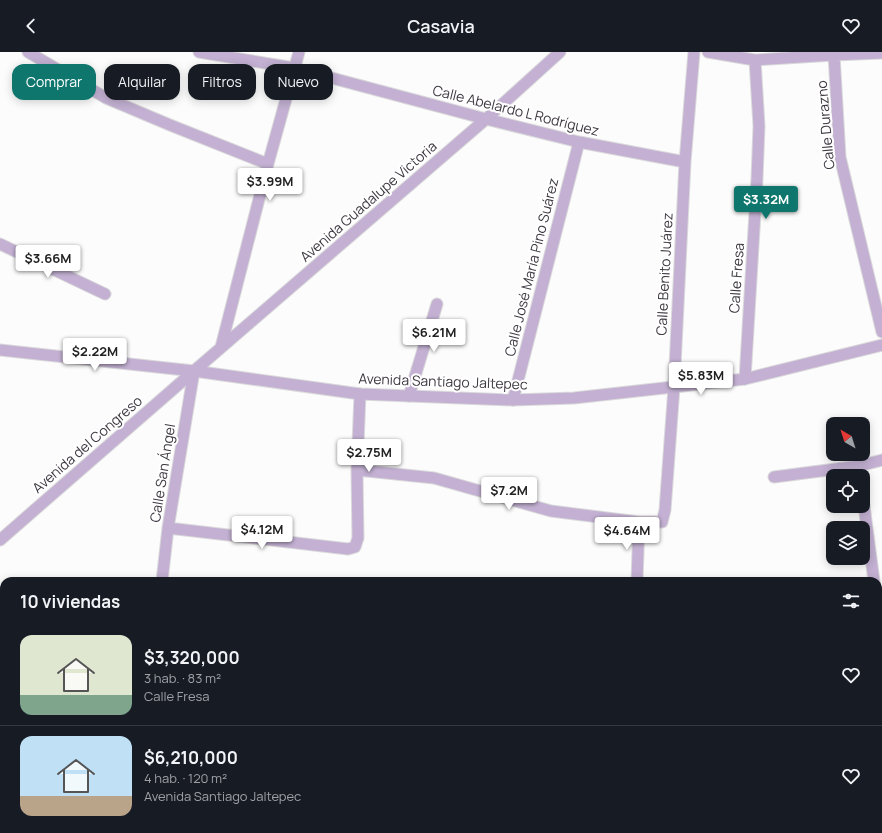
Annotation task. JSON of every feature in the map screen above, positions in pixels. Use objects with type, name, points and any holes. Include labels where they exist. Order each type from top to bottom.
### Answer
[{"type":"street","points":[[28,52],[106,98],[268,164]]},
{"type":"street","name":"Calle Abelardo L Rodríguez","points":[[199,52],[270,64]]},
{"type":"street","points":[[295,64],[299,52]]},
{"type":"street","name":"Avenida Guadalupe Victoria","points":[[194,371],[486,119],[560,52]]},
{"type":"street","name":"Calle Benito Juárez","points":[[640,522],[662,522],[665,510],[674,387],[685,162],[694,52]]},
{"type":"street","points":[[708,52],[755,60],[882,53]]},
{"type":"street","name":"Calle Durazno","points":[[834,55],[840,157],[882,332]]},
{"type":"street","name":"Calle Fresa","points":[[745,379],[757,179],[758,126],[755,60]]},
{"type":"street","name":"Calle Abelardo L Rodríguez","points":[[333,78],[579,142],[685,162]]},
{"type":"street","points":[[221,347],[285,100]]},
{"type":"street","name":"Calle José María Pino Suárez","points":[[513,400],[579,142]]},
{"type":"street","points":[[0,244],[105,294]]},
{"type":"street","points":[[409,396],[437,304]]},
{"type":"street","name":"Avenida Santiago Jaltepec","points":[[0,350],[194,371],[360,394],[513,400],[574,398],[745,379],[882,345]]},
{"type":"street","name":"Calle San Ángel","points":[[162,577],[168,528],[194,371]]},
{"type":"street","name":"Avenida del Congreso","points":[[0,540],[194,371]]},
{"type":"street","points":[[168,528],[348,549],[355,547],[358,538],[357,470],[360,394]]},
{"type":"street","points":[[863,469],[882,460]]},
{"type":"street","points":[[357,470],[434,478],[551,511],[640,522],[637,577]]},
{"type":"street","points":[[774,477],[826,473]]},
{"type":"street","points":[[865,513],[873,577]]}]
